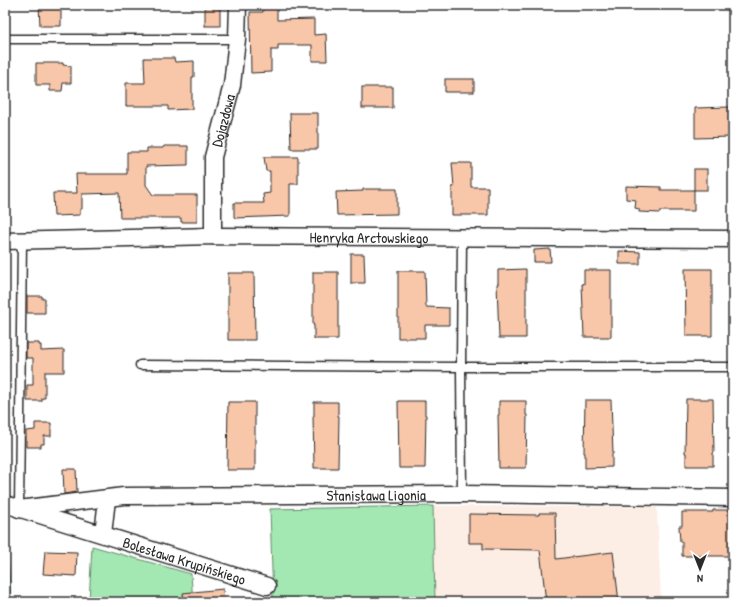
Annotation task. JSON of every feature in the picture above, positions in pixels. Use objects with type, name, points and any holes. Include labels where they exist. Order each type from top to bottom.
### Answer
[{"type":"street","name":"Dojazdowa","points":[[213,236],[213,157],[232,85],[237,39],[238,5]]},
{"type":"street","name":"Henryka Arctowskiego","points":[[5,242],[213,236],[733,239]]},
{"type":"street","name":"Stanisława Ligonia","points":[[12,507],[132,496],[462,494],[733,498]]},
{"type":"street","points":[[102,534],[107,499]]},
{"type":"street","name":"Bolesława Krupińskiego","points":[[12,507],[267,586]]},
{"type":"lane","points":[[5,39],[237,39]]},
{"type":"lane","points":[[462,238],[462,494]]},
{"type":"lane","points":[[12,507],[22,241]]},
{"type":"lane","points":[[140,365],[461,368],[733,367]]},
{"type":"shaded area","points":[[433,506],[657,507],[661,602],[435,602]]},
{"type":"green space","points":[[433,506],[435,602],[273,602],[270,509]]},
{"type":"green space","points":[[6,521],[11,602],[5,602]]},
{"type":"green space","points":[[92,546],[191,574],[193,602],[89,602]]},
{"type":"building","points":[[39,5],[61,5],[61,26],[40,26]]},
{"type":"building","points":[[205,5],[220,5],[220,26],[205,26]]},
{"type":"building","points":[[263,5],[277,5],[277,20],[314,19],[314,35],[326,34],[327,61],[312,61],[312,45],[278,45],[278,50],[271,50],[271,72],[251,73],[250,12],[263,12]]},
{"type":"building","points":[[144,58],[174,58],[175,62],[194,61],[194,77],[192,77],[192,109],[168,110],[168,106],[126,106],[126,83],[145,83]]},
{"type":"building","points":[[36,63],[63,63],[63,65],[71,66],[71,83],[63,83],[62,91],[50,91],[50,85],[36,85]]},
{"type":"building","points":[[445,79],[474,79],[474,92],[445,92]]},
{"type":"building","points":[[362,87],[393,87],[393,108],[362,108]]},
{"type":"building","points":[[730,107],[731,137],[695,138],[695,108]]},
{"type":"building","points":[[290,113],[318,113],[318,149],[291,149]]},
{"type":"building","points":[[164,146],[188,146],[188,165],[146,166],[146,185],[153,195],[197,195],[197,222],[181,222],[181,218],[120,218],[119,193],[82,194],[82,209],[80,209],[80,215],[54,216],[53,193],[77,193],[76,174],[127,174],[127,152],[147,152],[147,148],[163,148]]},
{"type":"building","points":[[264,157],[298,157],[298,184],[290,184],[290,216],[235,218],[234,203],[264,203],[263,194],[270,193],[270,171],[266,171]]},
{"type":"building","points":[[452,163],[471,163],[471,187],[488,187],[488,215],[452,215],[452,187],[454,187]]},
{"type":"building","points":[[694,169],[707,169],[707,190],[694,190]]},
{"type":"building","points":[[626,186],[661,187],[661,190],[694,190],[694,211],[660,211],[660,213],[639,212],[639,209],[635,208],[636,200],[626,199]]},
{"type":"building","points":[[363,189],[397,189],[397,214],[337,215],[336,192],[363,191]]},
{"type":"building","points":[[550,249],[551,262],[534,262],[534,250]]},
{"type":"building","points":[[619,251],[640,252],[640,264],[619,264]]},
{"type":"building","points":[[351,254],[364,254],[365,283],[351,283]]},
{"type":"building","points":[[526,269],[526,338],[499,338],[497,284],[498,270]]},
{"type":"building","points":[[685,269],[712,269],[712,336],[686,336]]},
{"type":"building","points":[[584,270],[611,270],[611,337],[584,337],[582,284],[584,284]]},
{"type":"building","points":[[398,271],[425,271],[426,307],[449,308],[449,325],[425,325],[425,338],[398,338]]},
{"type":"building","points":[[313,272],[338,272],[338,339],[314,339]]},
{"type":"building","points":[[228,273],[254,273],[255,340],[228,340]]},
{"type":"building","points":[[27,296],[42,296],[42,299],[45,299],[45,313],[27,313]]},
{"type":"building","points":[[26,343],[39,343],[39,345],[41,345],[41,351],[64,350],[64,372],[45,372],[45,398],[42,398],[42,401],[27,401],[27,385],[33,385],[33,358],[26,358]]},
{"type":"building","points":[[686,399],[713,399],[713,466],[686,466]]},
{"type":"building","points":[[585,400],[611,400],[612,467],[585,468]]},
{"type":"building","points":[[398,401],[425,401],[425,468],[399,468]]},
{"type":"building","points":[[499,401],[526,401],[526,468],[499,468]]},
{"type":"building","points":[[228,402],[255,402],[255,470],[227,470]]},
{"type":"building","points":[[314,402],[338,402],[338,468],[314,468]]},
{"type":"building","points":[[35,423],[51,423],[51,436],[44,436],[44,444],[41,444],[41,447],[26,447],[26,431],[35,430]]},
{"type":"building","points":[[63,469],[76,469],[77,492],[64,494]]},
{"type":"building","points":[[713,510],[733,510],[733,556],[682,556],[682,542],[680,542],[679,526],[682,526],[682,512],[713,512]]},
{"type":"building","points":[[539,513],[555,513],[556,559],[613,552],[619,602],[546,602],[540,550],[483,549],[483,543],[469,543],[469,514],[539,515]]},
{"type":"building","points":[[45,551],[77,552],[76,576],[43,574]]},
{"type":"building","points":[[223,589],[224,602],[184,602],[183,593]]}]
